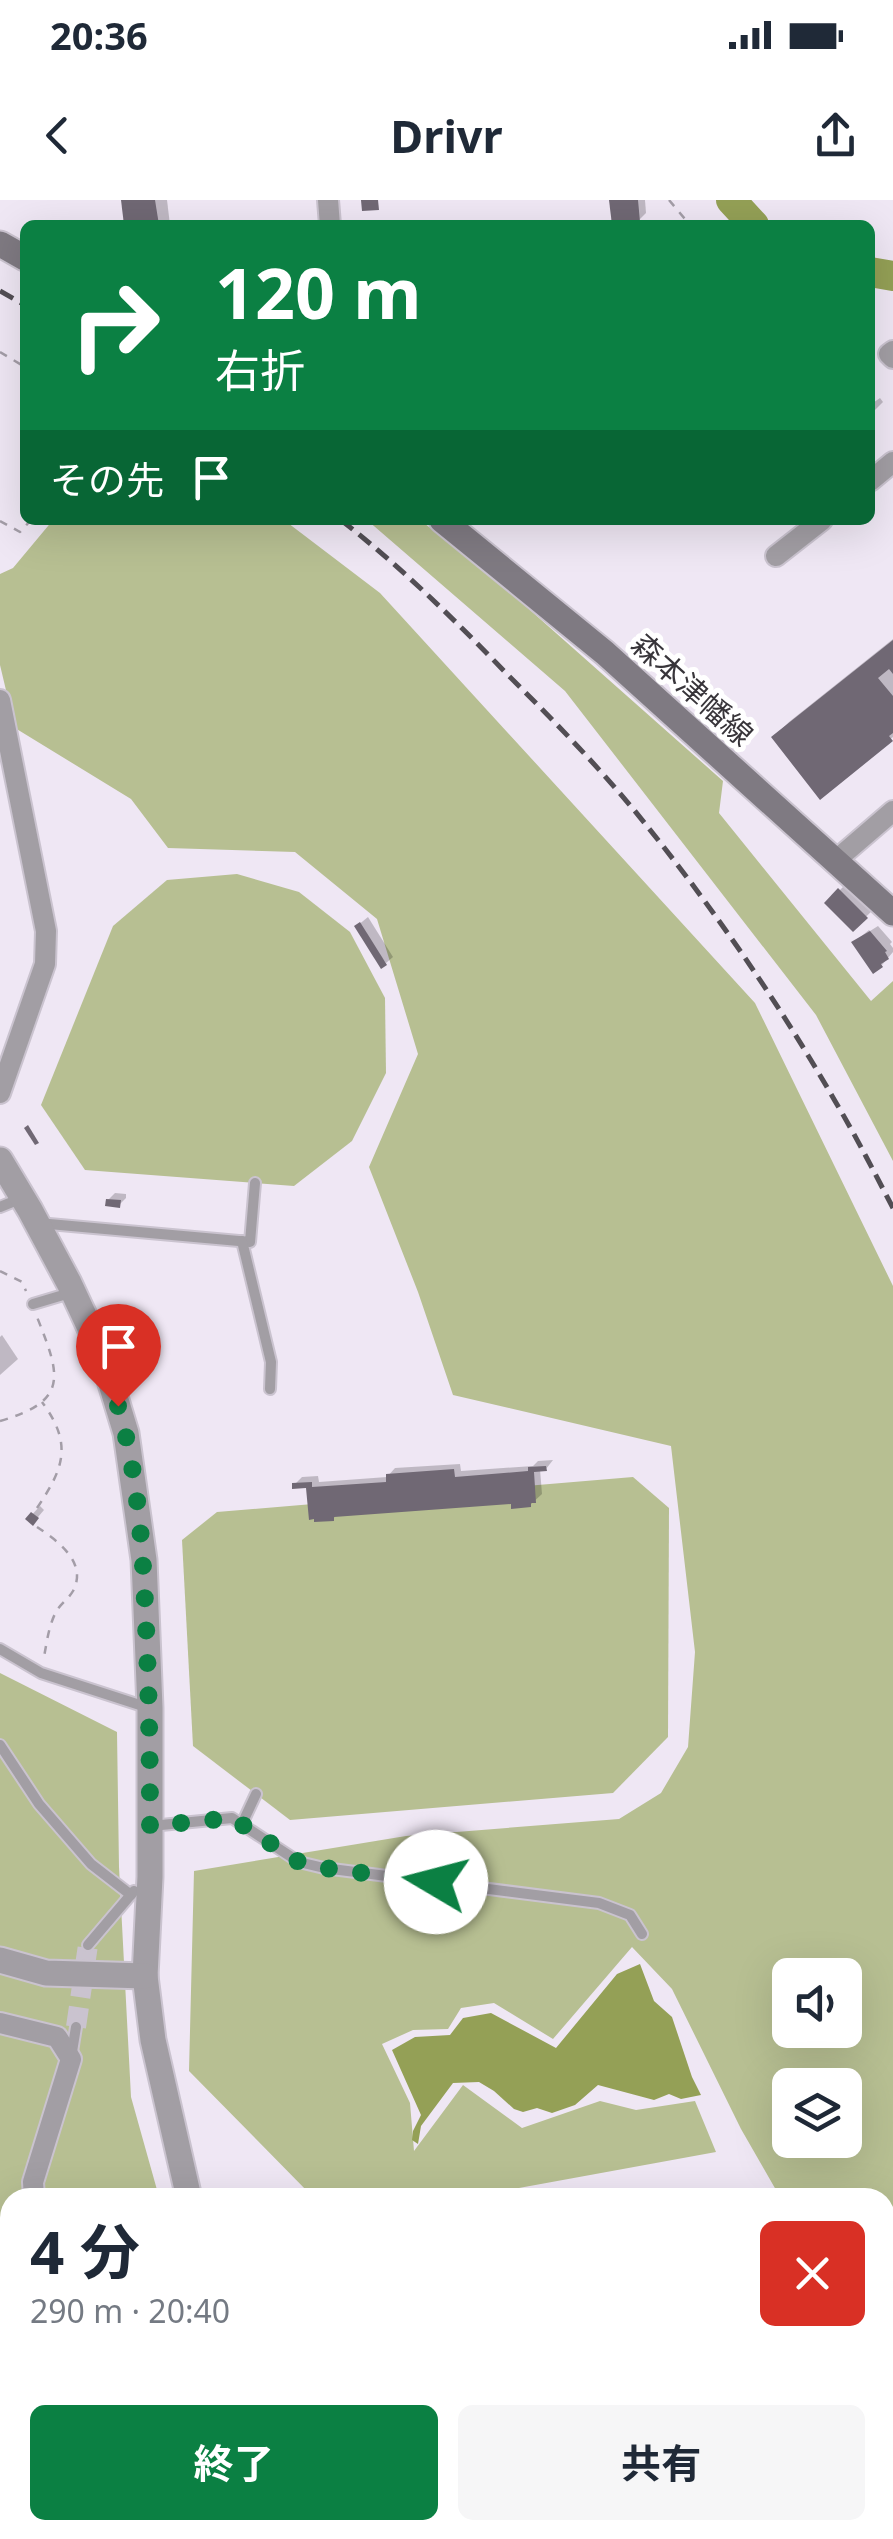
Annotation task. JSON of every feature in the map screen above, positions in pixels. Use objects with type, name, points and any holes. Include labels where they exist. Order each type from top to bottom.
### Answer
[{"type":"main road","name":"森本津幡線","points":[[448,525],[605,654],[893,914]]},
{"type":"street","points":[[776,556],[816,525]]},
{"type":"street","points":[[0,700],[46,932],[46,964],[0,1093]]},
{"type":"street","points":[[834,860],[893,811]]},
{"type":"street","points":[[0,1160],[11,1203],[37,1223],[102,1354],[126,1432],[144,1560],[150,1708],[150,1877],[145,1976],[153,2040],[187,2188]]},
{"type":"street","points":[[0,1960],[46,1973],[145,1976]]},
{"type":"street","points":[[0,2023],[57,2037],[71,2059],[33,2188]]},
{"type":"lane","points":[[37,1223],[250,1242],[255,1183]]},
{"type":"lane","points":[[242,1241],[271,1362],[270,1389]]},
{"type":"lane","points":[[32,1304],[73,1292]]},
{"type":"lane","points":[[0,1650],[41,1674],[150,1708]]},
{"type":"lane","points":[[0,1745],[39,1804],[91,1864],[131,1895]]},
{"type":"lane","points":[[242,1824],[256,1794]]},
{"type":"lane","points":[[150,1826],[232,1818],[299,1862],[599,1903],[630,1915],[642,1934]]},
{"type":"lane","points":[[88,1944],[150,1877]]},
{"type":"lane","points":[[71,2059],[76,2027]]},
{"type":"path","points":[[669,200],[686,220]]},
{"type":"path","points":[[0,521],[20,532],[26,525]]},
{"type":"path","points":[[0,1270],[22,1282],[55,1370],[53,1386],[42,1402],[29,1412],[0,1421]]},
{"type":"path","points":[[36,1508],[58,1472],[62,1455],[60,1436],[42,1402]]},
{"type":"path","points":[[37,1527],[76,1564],[78,1579],[50,1625],[41,1674]]},
{"type":"shaded area","points":[[49,525],[291,525],[380,593],[755,1003],[893,1286],[893,2188],[775,2188],[672,1989],[632,1947],[553,2039],[494,2003],[461,2008],[448,2029],[413,2030],[382,2044],[410,2103],[414,2151],[463,2085],[522,2128],[600,2101],[636,2110],[695,2101],[716,2152],[518,2188],[304,2188],[189,2071],[194,1871],[406,1836],[619,1819],[661,1793],[688,1747],[695,1652],[671,1446],[453,1395],[369,1167],[418,1054],[377,919],[295,852],[168,848],[131,799],[15,728],[0,665],[0,574],[13,568]]},
{"type":"shaded area","points":[[373,525],[426,525],[487,572],[723,781],[719,813],[871,1001],[893,981],[893,1161],[816,1015],[565,691]]},
{"type":"shaded area","points":[[237,874],[299,892],[350,932],[385,998],[386,1073],[352,1141],[294,1186],[85,1170],[41,1105],[113,926],[167,880]]},
{"type":"shaded area","points":[[633,1477],[669,1508],[668,1737],[613,1793],[290,1820],[193,1746],[182,1540],[217,1512]]},
{"type":"shaded area","points":[[0,1673],[117,1732],[119,1867],[131,2097],[156,2188],[0,2188]]},
{"type":"shaded area","points":[[640,1964],[654,2001],[672,2017],[701,2095],[681,2099],[669,2094],[654,2100],[598,2085],[575,2105],[552,2113],[537,2108],[523,2112],[479,2082],[453,2083],[421,2126],[418,2144],[412,2140],[421,2115],[392,2050],[415,2037],[450,2035],[463,2018],[491,2013],[556,2048],[617,1974]]},
{"type":"building","points":[[121,200],[155,200],[158,220],[123,220]]},
{"type":"building","points":[[361,200],[378,200],[379,210],[362,211]]},
{"type":"building","points":[[609,200],[638,200],[640,220],[611,220]]},
{"type":"building","points":[[893,640],[893,674],[889,669],[878,678],[893,696],[893,733],[889,736],[893,741],[820,800],[771,737]]},
{"type":"building","points":[[838,888],[868,918],[853,932],[824,903]]},
{"type":"building","points":[[360,922],[387,965],[381,969],[354,926]]},
{"type":"building","points":[[870,931],[889,959],[873,974],[851,942]]},
{"type":"building","points":[[28,1125],[39,1143],[35,1145],[24,1128]]},
{"type":"building","points":[[106,1199],[121,1200],[120,1208],[105,1206]]},
{"type":"building","points":[[546,1466],[547,1471],[534,1472],[536,1503],[511,1509],[511,1504],[334,1517],[334,1521],[314,1522],[309,1520],[306,1488],[292,1489],[292,1483],[312,1482],[312,1487],[386,1482],[386,1474],[454,1469],[455,1477]]},
{"type":"building","points":[[31,1512],[39,1518],[33,1526],[25,1519]]},
{"type":"waterway","points":[[731,200],[749,220]]},
{"type":"waterway","points":[[875,273],[893,276]]},
{"type":"tunnel","points":[[76,2027],[88,1945]]},
{"type":"railway","points":[[0,291],[20,302]]},
{"type":"railway","points":[[347,525],[468,634],[579,748],[647,826],[770,994],[843,1114],[893,1208]]},
{"type":"route","points":[[118,1406],[126,1432],[144,1560],[150,1826],[232,1818],[299,1862],[436,1882]]}]
